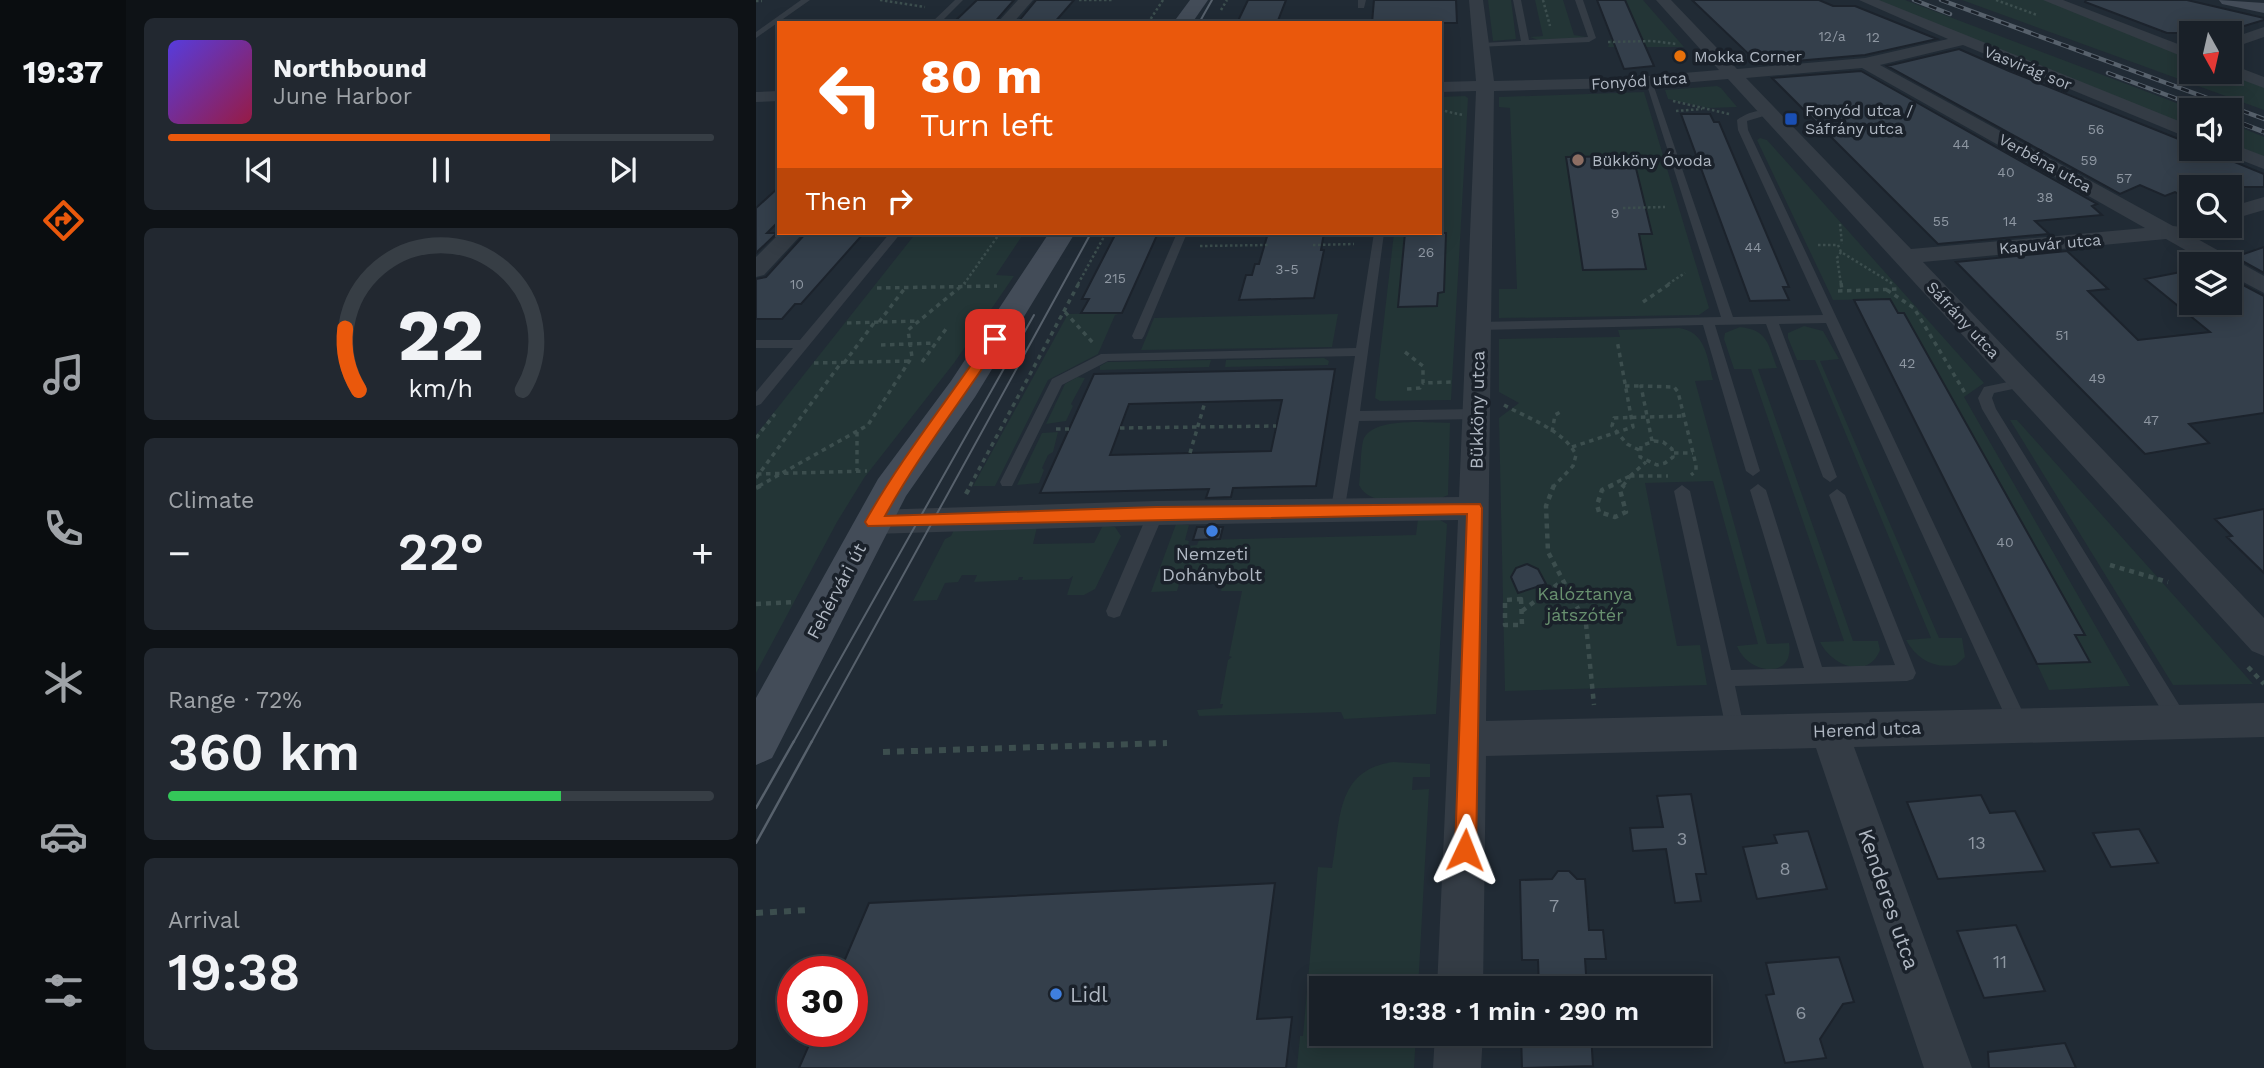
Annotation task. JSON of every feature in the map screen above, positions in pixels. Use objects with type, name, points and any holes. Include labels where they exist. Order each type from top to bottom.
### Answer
[{"type":"street","points":[[1006,21],[1026,0]]},
{"type":"street","points":[[1183,21],[1199,0]]},
{"type":"street","name":"Bükköny utca","points":[[1460,976],[1475,508],[1485,407],[1478,326],[1485,86],[1476,0]]},
{"type":"street","name":"Sáfrány utca","points":[[1663,0],[1732,74],[1760,114],[1903,257],[2022,383],[2249,608],[2264,641]]},
{"type":"street","name":"Vasvirág sor","points":[[1866,0],[2179,128]]},
{"type":"street","points":[[2050,0],[2179,50]]},
{"type":"street","points":[[2228,0],[2264,8]]},
{"type":"street","points":[[2242,40],[2264,32]]},
{"type":"street","name":"Fonyód utca","points":[[1442,87],[1648,81],[1865,63],[1962,41]]},
{"type":"street","name":"Verbéna utca","points":[[1865,63],[2204,252]]},
{"type":"street","points":[[2242,74],[2264,83]]},
{"type":"street","points":[[2242,154],[2264,163]]},
{"type":"street","points":[[2242,210],[2264,203]]},
{"type":"street","name":"Kapuvár utca","points":[[1903,257],[2179,231]]},
{"type":"street","points":[[756,270],[790,235]]},
{"type":"street","name":"Fehérvári út","points":[[756,743],[900,474],[963,389],[1061,235]]},
{"type":"street","name":"Verbéna utca","points":[[2242,273],[2264,286]]},
{"type":"street","points":[[873,522],[1156,513],[1475,508]]},
{"type":"street","name":"Herend utca","points":[[1469,739],[2264,720]]},
{"type":"street","name":"Kenderes utca","points":[[1829,730],[1948,1068]]},
{"type":"street","points":[[1457,1068],[1458,1046]]},
{"type":"lane","points":[[756,36],[806,0]]},
{"type":"lane","points":[[937,21],[959,0]]},
{"type":"lane","points":[[1517,0],[1526,44]]},
{"type":"lane","points":[[1481,45],[1579,43],[1592,38],[1579,0]]},
{"type":"lane","points":[[1648,81],[1728,321]]},
{"type":"lane","points":[[1760,114],[1742,120],[1743,130],[2019,725]]},
{"type":"lane","points":[[756,401],[894,235]]},
{"type":"lane","points":[[1138,336],[1181,235]]},
{"type":"lane","points":[[1339,509],[1379,235]]},
{"type":"lane","points":[[1478,326],[1829,319]]},
{"type":"lane","points":[[1771,320],[1830,477]]},
{"type":"lane","points":[[1708,321],[1753,471]]},
{"type":"lane","points":[[756,344],[804,344]]},
{"type":"lane","points":[[1007,482],[1057,382],[1106,357],[1362,352]]},
{"type":"lane","points":[[2022,383],[1989,390],[1985,398],[1989,409],[2179,722]]},
{"type":"lane","points":[[1354,416],[1485,407]]},
{"type":"lane","points":[[1682,481],[1736,733]]},
{"type":"lane","points":[[1758,490],[1815,676]]},
{"type":"lane","points":[[1724,678],[1907,673],[1837,495]]},
{"type":"lane","points":[[1114,611],[1156,513]]},
{"type":"path","points":[[880,0],[946,12]]},
{"type":"path","points":[[1079,0],[1113,0]]},
{"type":"path","points":[[1149,21],[1163,0]]},
{"type":"path","points":[[1543,0],[1553,37]]},
{"type":"path","points":[[756,1],[762,1]]},
{"type":"path","points":[[1579,43],[1651,41],[1676,44]]},
{"type":"path","points":[[1665,99],[1729,114],[1760,114]]},
{"type":"path","points":[[1669,111],[1706,109]]},
{"type":"path","points":[[1623,208],[1665,207]]},
{"type":"path","points":[[1796,245],[1842,244],[1839,213]]},
{"type":"path","points":[[756,488],[868,425],[911,360],[908,330],[963,286],[999,235]]},
{"type":"path","points":[[965,497],[998,430],[1105,235]]},
{"type":"path","points":[[1313,245],[1354,244]]},
{"type":"path","points":[[1200,246],[1268,245]]},
{"type":"path","points":[[1838,245],[1841,252],[1900,289]]},
{"type":"path","points":[[1841,252],[1837,258],[1842,291]]},
{"type":"path","points":[[1637,306],[1663,292],[1685,273]]},
{"type":"path","points":[[875,288],[1000,286]]},
{"type":"path","points":[[757,475],[905,287]]},
{"type":"path","points":[[1817,292],[1887,289],[1914,307],[1972,405],[1989,409]]},
{"type":"path","points":[[1065,312],[1106,357]]},
{"type":"path","points":[[847,323],[919,321]]},
{"type":"path","points":[[922,362],[946,329]]},
{"type":"path","points":[[1572,447],[1633,427],[1616,337]]},
{"type":"path","points":[[881,345],[935,343]]},
{"type":"path","points":[[1405,352],[1423,366],[1423,383],[1420,388],[1407,389]]},
{"type":"path","points":[[816,363],[911,360]]},
{"type":"path","points":[[1423,383],[1458,382]]},
{"type":"path","points":[[1625,386],[1676,388],[1696,469],[1694,474],[1682,481],[1630,476],[1602,490],[1597,505],[1602,514],[1615,517],[1626,512],[1620,490],[1630,476],[1646,462]]},
{"type":"path","points":[[1641,386],[1652,441]]},
{"type":"path","points":[[1190,453],[1205,402]]},
{"type":"path","points":[[1485,407],[1552,432],[1572,447],[1576,456],[1573,466],[1554,485],[1546,506],[1545,530],[1548,552],[1586,624],[1594,706]]},
{"type":"path","points":[[1552,432],[1555,415],[1562,411]]},
{"type":"path","points":[[1639,450],[1627,444],[1612,426],[1612,420],[1684,416]]},
{"type":"path","points":[[1120,428],[1276,426]]},
{"type":"path","points":[[857,471],[858,431]]},
{"type":"path","points":[[1674,453],[1672,460],[1666,464],[1646,462],[1640,457],[1639,450],[1643,444],[1652,441],[1666,444],[1674,453],[1693,453]]},
{"type":"path","points":[[757,475],[875,471]]},
{"type":"path","points":[[1522,611],[1562,581]]},
{"type":"path","points":[[1521,599],[1522,611],[1522,625],[1505,625],[1504,600],[1521,599]]},
{"type":"path","points":[[756,604],[798,602]]},
{"type":"path","points":[[883,752],[1167,743]]},
{"type":"path","points":[[756,913],[808,910]]},
{"type":"green space","points":[[1488,0],[1511,0],[1516,39],[1493,41]]},
{"type":"green space","points":[[1535,0],[1563,0],[1574,35],[1586,37],[1541,41],[1530,37],[1543,36]]},
{"type":"green space","points":[[1625,0],[1643,0],[1684,47],[1608,47]]},
{"type":"green space","points":[[1866,0],[1905,0],[2179,104],[2179,128]]},
{"type":"green space","points":[[1962,0],[2050,0],[2179,50],[2179,79]]},
{"type":"green space","points":[[2242,74],[2264,83],[2264,110],[2242,102],[2242,98],[2231,98],[2193,84],[2242,84]]},
{"type":"green space","points":[[1717,86],[1737,107],[1708,108],[1668,99],[1665,90]]},
{"type":"green space","points":[[1644,92],[1709,308],[1699,315],[1499,318],[1499,289],[1517,289],[1510,108],[1499,107],[1499,97]]},
{"type":"green space","points":[[1442,97],[1468,98],[1451,400],[1380,401],[1375,398],[1394,235],[1442,235]]},
{"type":"green space","points":[[2242,128],[2264,137],[2264,163],[2242,154]]},
{"type":"green space","points":[[1757,140],[1767,140],[1984,383],[1964,397],[2130,686],[2049,690],[2037,664],[2090,662],[2075,635],[2085,634],[1991,466],[1982,466],[1890,299],[1833,300]]},
{"type":"green space","points":[[914,235],[1023,235],[996,275],[1014,276],[954,363],[864,478],[837,522],[756,673],[756,435]]},
{"type":"green space","points":[[1122,313],[1115,315],[1098,354],[1048,380],[995,486],[973,486],[1068,314]]},
{"type":"green space","points":[[1338,314],[1332,347],[1141,350],[1154,318]]},
{"type":"green space","points":[[1804,326],[1823,331],[1839,359],[1820,361],[1939,638],[1962,638],[1965,657],[1956,665],[1940,665],[1926,661],[1906,640],[1931,638],[1815,360],[1797,360],[1788,338],[1788,333]]},
{"type":"green space","points":[[1740,327],[1762,335],[1771,352],[1777,368],[1758,369],[1853,641],[1878,641],[1880,650],[1867,665],[1859,667],[1841,663],[1825,650],[1820,642],[1844,641],[1751,369],[1734,369],[1724,339],[1725,333]]},
{"type":"green space","name":"Kalóztanya játszótér","points":[[1679,328],[1695,335],[1707,354],[1713,380],[1695,381],[1767,644],[1789,643],[1789,655],[1785,663],[1778,668],[1760,668],[1743,656],[1737,646],[1758,644],[1713,481],[1645,483],[1677,646],[1700,645],[1707,685],[1505,691],[1499,418],[1519,403],[1499,392],[1499,339],[1620,337],[1618,330]]},
{"type":"green space","points":[[1324,358],[1329,361],[1328,365],[1225,367],[1226,360]]},
{"type":"green space","points":[[1211,360],[1209,367],[1100,370],[1100,366],[1107,362]]},
{"type":"green space","points":[[1077,377],[1085,378],[1071,404],[1073,406],[1066,421],[1046,424],[1065,384]]},
{"type":"green space","points":[[2010,420],[2017,420],[2253,684],[2173,685]]},
{"type":"green space","points":[[1450,423],[1448,495],[1420,500],[1384,500],[1365,493],[1359,485],[1362,446],[1368,433],[1388,424]]},
{"type":"green space","points":[[1058,432],[1053,452],[1048,455],[1042,468],[1044,470],[1039,483],[1017,485],[1042,433]]},
{"type":"green space","points":[[1418,519],[1440,520],[1447,524],[1436,714],[1344,719],[1341,712],[1199,716],[1197,710],[1222,708],[1223,704],[1220,704],[1228,660],[1232,657],[1229,656],[1242,591],[1221,591],[1224,574],[1200,572],[1182,574],[1177,591],[1151,592],[1176,524],[1189,525],[1185,540],[1189,541],[1188,546],[1197,545],[1199,540],[1416,535]]},
{"type":"green space","points":[[1103,525],[1115,527],[1121,536],[1095,589],[1084,595],[1067,595],[1073,576],[1069,579],[1022,580],[1023,577],[1019,577],[1018,580],[974,582],[977,575],[962,575],[958,582],[945,583],[937,600],[913,601],[945,539],[951,536],[955,528],[1037,527],[1033,544],[1094,543]]},
{"type":"green space","points":[[1393,762],[1430,764],[1430,777],[1413,777],[1412,790],[1429,789],[1419,976],[1309,976],[1309,1046],[1415,1046],[1414,1068],[1297,1068],[1300,1036],[1303,1036],[1318,867],[1332,868],[1344,801],[1350,787],[1374,767]]},
{"type":"building","points":[[977,0],[1014,0],[996,21],[955,21]]},
{"type":"building","points":[[1036,0],[1074,0],[1056,21],[1019,21]]},
{"type":"building","points":[[1248,0],[1286,0],[1278,21],[1238,21]]},
{"type":"building","points":[[1374,0],[1456,0],[1457,23],[1372,21]]},
{"type":"building","points":[[1597,0],[1625,0],[1654,66],[1624,69]]},
{"type":"building","points":[[1692,0],[1819,0],[1833,6],[1855,6],[1937,39],[1865,55],[1759,64]]},
{"type":"building","points":[[2187,0],[2264,20],[2242,27],[2242,21],[2179,21],[2179,33],[2167,33],[2085,2]]},
{"type":"building","points":[[1959,49],[2179,139],[2179,161],[2232,161],[2264,174],[2264,187],[2242,187],[2242,175],[2179,175],[2179,194],[2175,192],[2165,196],[2140,185],[2120,194],[1887,66]]},
{"type":"building","points":[[1861,71],[2097,204],[2092,206],[2102,215],[2035,221],[2049,234],[1938,244],[1772,78]]},
{"type":"building","points":[[1681,114],[1710,114],[1714,122],[1719,122],[1789,287],[1783,287],[1789,300],[1750,301]]},
{"type":"building","points":[[1633,156],[1652,234],[1639,234],[1646,269],[1583,270],[1566,157]]},
{"type":"building","points":[[777,189],[777,223],[767,233],[777,233],[756,253],[756,208]]},
{"type":"building","points":[[1446,233],[1444,292],[1438,293],[1437,306],[1398,307],[1405,235]]},
{"type":"building","points":[[804,235],[862,235],[801,304],[795,304],[782,319],[756,319],[756,279],[766,277]]},
{"type":"building","points":[[1115,235],[1157,235],[1122,313],[1081,313],[1089,299],[1082,299]]},
{"type":"building","points":[[1267,235],[1324,235],[1321,250],[1324,250],[1314,298],[1239,300],[1246,275],[1252,275],[1255,264],[1259,264]]},
{"type":"building","points":[[2264,247],[2264,273],[2242,261],[2242,255]]},
{"type":"building","points":[[2067,251],[2108,289],[2088,291],[2138,340],[2210,332],[2189,315],[2242,315],[2242,284],[2264,296],[2264,413],[2189,424],[2209,443],[2145,454],[1956,262]]},
{"type":"building","points":[[2179,272],[2179,307],[2145,279]]},
{"type":"building","points":[[1890,299],[1898,313],[1904,313],[2085,635],[2075,635],[2090,662],[2037,664],[1854,300]]},
{"type":"building","points":[[1335,369],[1316,486],[1233,488],[1231,497],[1206,498],[1209,489],[1040,493],[1094,374]],"holes":[[[1282,400],[1271,451],[1110,455],[1129,404]]]},
{"type":"building","points":[[2264,509],[2264,573],[2227,537],[2232,536],[2215,519]]},
{"type":"building","name":"Nemzeti Dohánybolt","points":[[1197,527],[1223,527],[1220,539],[1193,540]]},
{"type":"building","points":[[1527,564],[1538,569],[1546,584],[1518,593],[1511,577],[1516,568]]},
{"type":"building","points":[[1691,794],[1706,874],[1696,874],[1701,901],[1675,903],[1666,849],[1633,851],[1630,828],[1663,827],[1657,796]]},
{"type":"building","points":[[1981,795],[1990,813],[2015,811],[2045,871],[1938,879],[1907,802]]},
{"type":"building","points":[[2139,829],[2158,863],[2111,867],[2093,833]]},
{"type":"building","points":[[1808,831],[1827,889],[1757,899],[1743,847],[1777,843],[1774,835]]},
{"type":"building","points":[[1558,871],[1569,871],[1577,879],[1585,879],[1589,930],[1603,930],[1606,959],[1585,959],[1586,976],[1539,976],[1538,960],[1522,960],[1520,880],[1552,879]]},
{"type":"building","name":"Lidl","points":[[1275,883],[1257,1019],[1292,1017],[1286,1068],[799,1068],[808,1047],[868,1047],[868,956],[846,956],[869,903]]},
{"type":"building","points":[[2016,925],[2045,991],[1984,998],[1957,931]]},
{"type":"building","points":[[1839,957],[1854,1002],[1843,1004],[1820,1039],[1826,1058],[1785,1063],[1766,995],[1774,994],[1766,963]]},
{"type":"building","points":[[2065,1043],[2076,1068],[1989,1068],[1988,1052]]},
{"type":"building","points":[[1521,1046],[1592,1046],[1593,1066],[1522,1068]]},
{"type":"tram line","points":[[1200,21],[1212,0]]},
{"type":"tram line","points":[[811,743],[1090,235]]},
{"type":"tram line","points":[[793,743],[1034,315]]},
{"type":"tram line","points":[[756,808],[794,741]]},
{"type":"tram line","points":[[756,843],[812,741]]},
{"type":"railway","points":[[1914,0],[1950,14]]},
{"type":"railway","points":[[1941,0],[2264,119]]},
{"type":"railway","points":[[2108,73],[2179,100]]},
{"type":"railway","points":[[2242,124],[2248,126]]},
{"type":"railway","points":[[2243,124],[2264,132]]},
{"type":"place","name":"Mokka Corner","points":[[1680,56]]},
{"type":"place","name":"Fonyód utca / Sáfrány utca","points":[[1791,119]]},
{"type":"place","name":"Bükköny Óvoda","points":[[1578,160]]},
{"type":"place","name":"Nemzeti Dohánybolt","points":[[1212,531]]},
{"type":"place","name":"Lidl","points":[[1056,994]]},
{"type":"route","points":[[995,339],[963,389],[900,474],[873,522],[1156,513],[1475,508],[1465,850]]}]
